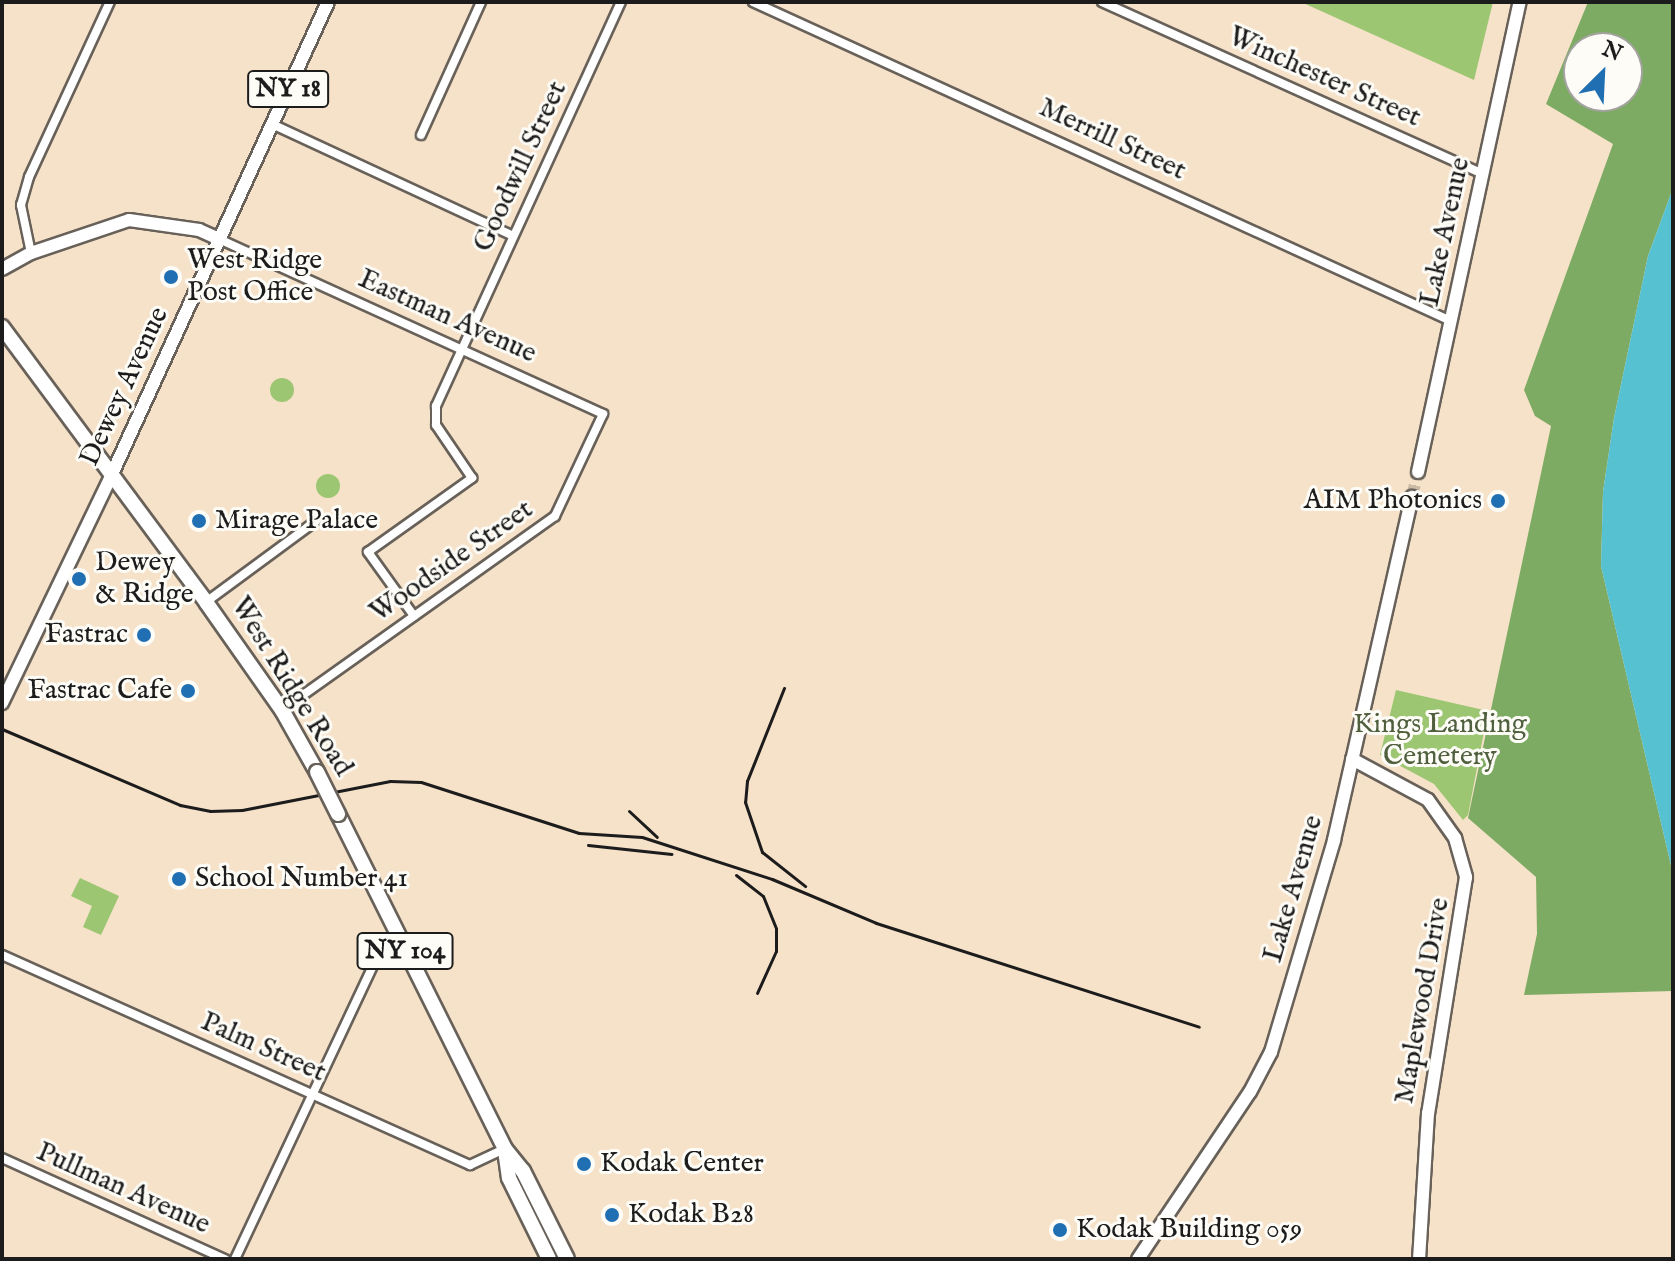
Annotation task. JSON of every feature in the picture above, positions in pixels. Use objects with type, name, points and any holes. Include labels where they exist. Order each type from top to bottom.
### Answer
[{"type":"highway","name":"West Ridge Road","points":[[2,327],[282,710],[317,772],[505,1149],[523,1171],[567,1259]]},
{"type":"highway","name":"West Ridge Road","points":[[505,1149],[509,1178],[549,1259]]},
{"type":"main road","name":"Dewey Avenue","points":[[3,702],[112,474],[328,2]]},
{"type":"main road","name":"Lake Avenue","points":[[1418,472],[1520,2]]},
{"type":"main road","name":"Eastman Avenue","points":[[2,269],[31,253],[129,220],[199,230],[219,239]]},
{"type":"main road","name":"Lake Avenue","points":[[1138,1259],[1267,1061],[1325,875],[1412,497]]},
{"type":"main road","name":"Maplewood Drive","points":[[1352,759],[1428,800],[1455,838],[1466,877],[1428,1113],[1419,1259]]},
{"type":"street","points":[[31,253],[21,205],[29,177],[110,2]]},
{"type":"street","points":[[421,135],[481,2]]},
{"type":"street","name":"Goodwill Street","points":[[414,616],[368,552],[472,478],[441,435],[435,416],[461,350],[621,2]]},
{"type":"street","name":"Merrill Street","points":[[753,2],[1451,321]]},
{"type":"street","name":"Winchester Street","points":[[1102,2],[1483,174]]},
{"type":"street","points":[[272,124],[513,236]]},
{"type":"street","name":"Eastman Avenue","points":[[219,239],[603,414]]},
{"type":"street","name":"Woodside Street","points":[[282,710],[555,516],[603,414]]},
{"type":"street","points":[[206,602],[316,521]]},
{"type":"street","points":[[235,1259],[380,951],[396,932]]},
{"type":"street","name":"Palm Street","points":[[2,955],[470,1165],[505,1149]]},
{"type":"street","name":"Pullman Avenue","points":[[2,1158],[225,1259]]},
{"type":"green space","points":[[1301,2],[1493,2],[1474,80]]},
{"type":"green space","points":[[1588,2],[1673,2],[1673,188],[1648,256],[1614,418],[1603,492],[1601,566],[1673,874],[1673,991],[1524,995],[1537,934],[1536,877],[1468,818],[1551,426],[1535,416],[1524,390],[1613,144],[1546,104],[1563,63],[1563,112],[1643,112],[1643,32],[1576,32]]},
{"type":"green space","points":[[282,378],[293,385],[294,390],[287,401],[282,402],[271,395],[270,390],[277,379]]},
{"type":"green space","points":[[328,474],[337,477],[340,486],[337,495],[328,498],[319,495],[316,486],[319,477]]},
{"type":"green space","name":"Kings Landing Cemetery","points":[[1396,690],[1488,711],[1468,815],[1463,820],[1434,784],[1380,755]]},
{"type":"green space","points":[[80,878],[119,896],[101,935],[83,927],[92,906],[71,896]]},
{"type":"water","points":[[1673,188],[1673,874],[1601,566],[1603,492],[1614,418],[1648,256]]},
{"type":"tunnel","points":[[1412,497],[1418,472]]},
{"type":"railway","points":[[784,688],[747,781],[745,802],[762,852],[805,886]]},
{"type":"railway","points":[[2,729],[180,805],[210,811],[242,810],[390,781],[421,782],[579,833],[642,837],[772,879],[876,923],[1199,1027]]},
{"type":"railway","points":[[629,811],[657,837]]},
{"type":"railway","points":[[588,845],[672,854]]},
{"type":"railway","points":[[736,875],[763,896],[776,929],[776,951],[757,993]]},
{"type":"place","name":"West Ridge Post Office","points":[[171,277]]},
{"type":"place","name":"AIM Photonics","points":[[1498,501]]},
{"type":"place","name":"Mirage Palace","points":[[199,521]]},
{"type":"place","name":"Dewey & Ridge","points":[[79,579]]},
{"type":"place","name":"Fastrac","points":[[144,635]]},
{"type":"place","name":"Fastrac Cafe","points":[[188,691]]},
{"type":"place","name":"School Number 41","points":[[179,879]]},
{"type":"place","name":"Kodak Center","points":[[584,1164]]},
{"type":"place","name":"Kodak B28","points":[[612,1215]]},
{"type":"place","name":"Kodak Building 059","points":[[1060,1230]]}]
